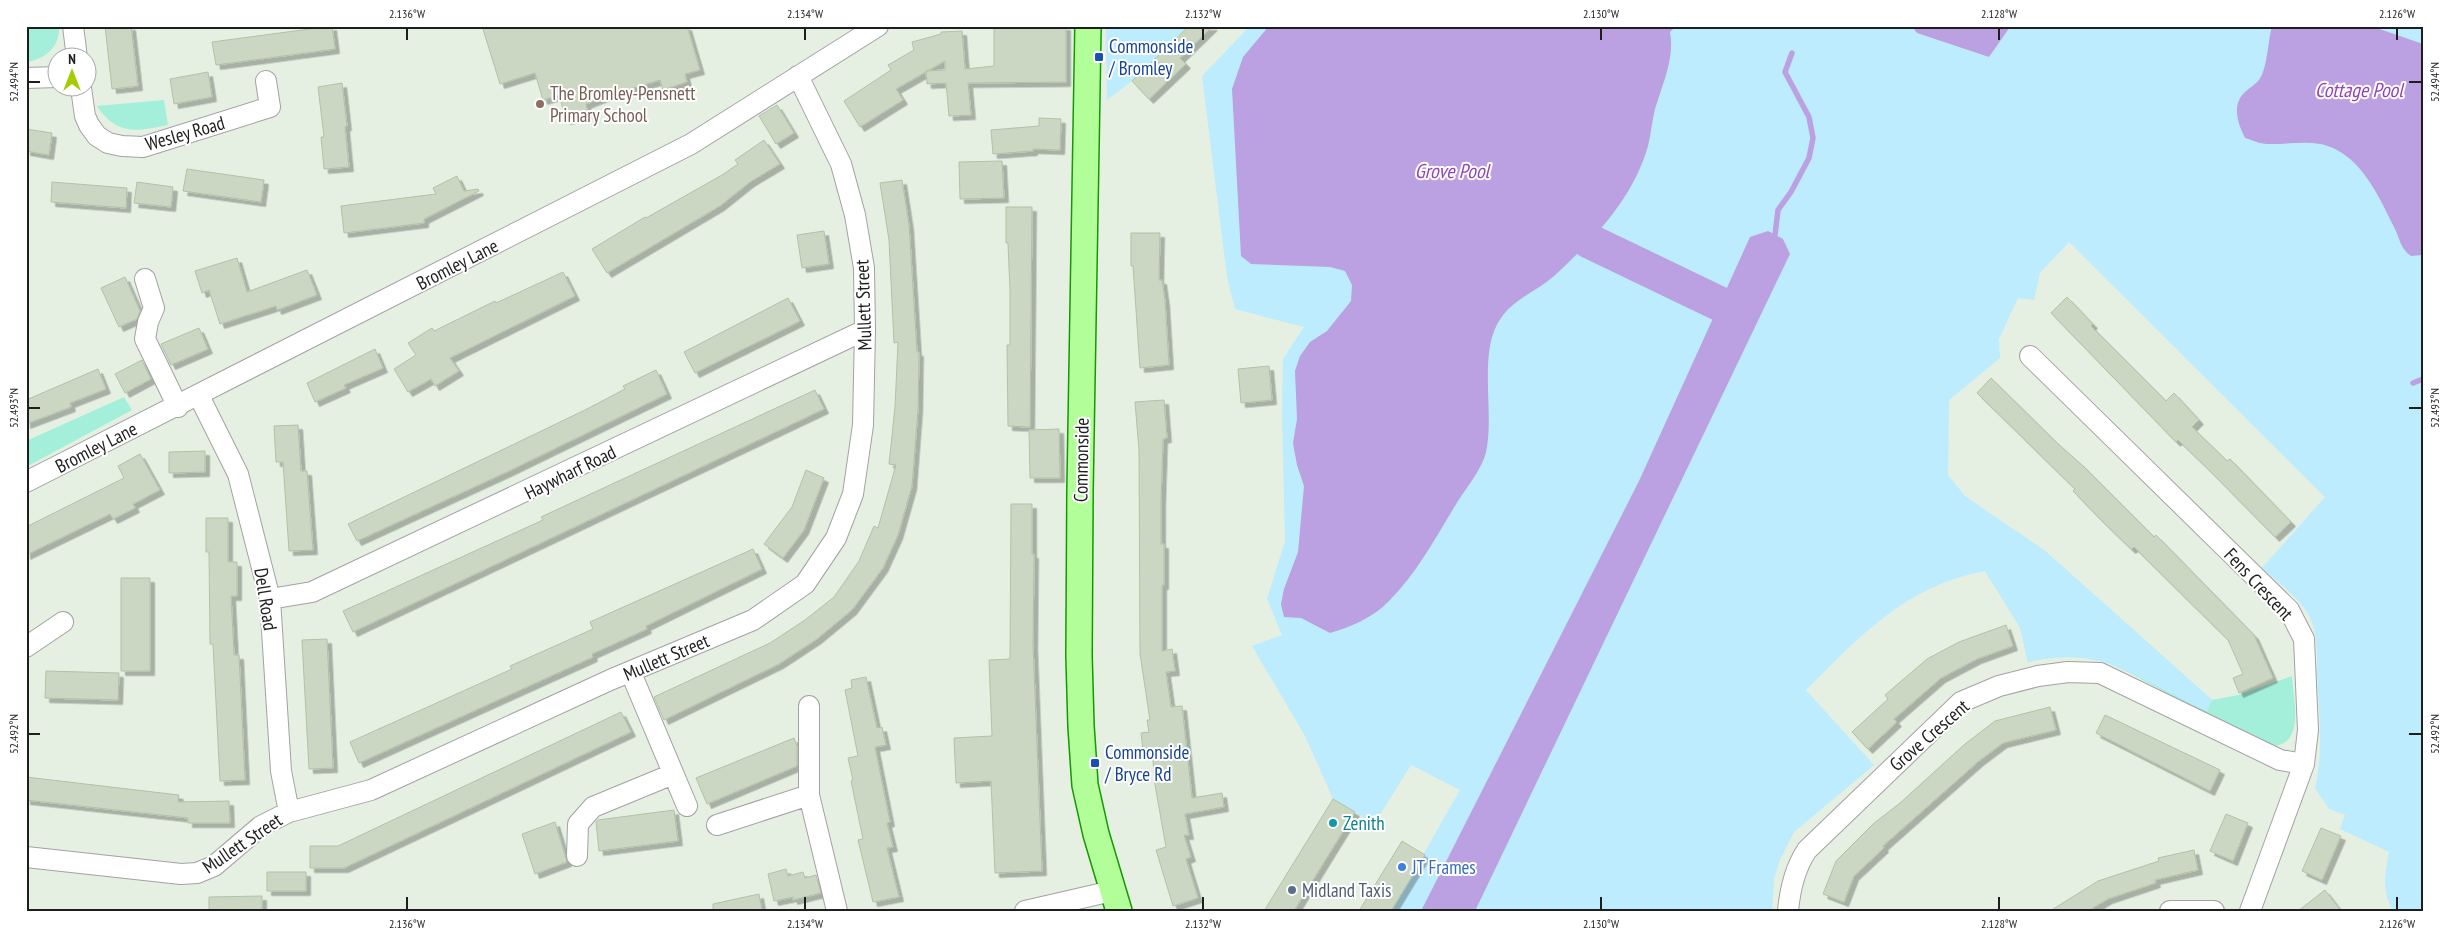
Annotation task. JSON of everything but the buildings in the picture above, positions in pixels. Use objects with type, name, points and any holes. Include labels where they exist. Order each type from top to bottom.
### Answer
[{"type":"main road","name":"Commonside","points":[[1088,26],[1083,256],[1079,666],[1085,785],[1096,834],[1116,901]]},
{"type":"street","points":[[73,26],[76,48]]},
{"type":"street","name":"Bromley Lane","points":[[26,482],[178,407],[692,144],[878,26]]},
{"type":"street","name":"Mullett Street","points":[[26,857],[181,874],[197,873],[214,866],[261,826],[289,812],[372,790],[610,680],[631,674],[753,620],[804,584],[836,538],[853,494],[863,425],[865,330],[864,268],[855,215],[841,164],[798,76]]},
{"type":"street","points":[[26,78],[48,77]]},
{"type":"street","name":"Wesley Road","points":[[82,98],[84,116],[97,136],[108,143],[143,147],[270,108],[266,81]]},
{"type":"street","points":[[145,279],[154,308],[148,322],[145,339],[178,407]]},
{"type":"street","name":"Haywharf Road","points":[[270,599],[312,592],[865,330]]},
{"type":"street","name":"Fens Crescent","points":[[2030,356],[2289,610],[2304,639],[2308,730],[2304,764],[2250,911]]},
{"type":"street","name":"Dell Road","points":[[199,396],[238,474],[270,599],[281,771],[289,812]]},
{"type":"street","points":[[26,647],[63,622]]},
{"type":"street","name":"Grove Crescent","points":[[1788,911],[1792,885],[1800,861],[1807,850],[1961,702],[1999,686],[2068,672],[2100,674],[2280,760],[2304,764]]},
{"type":"street","points":[[631,674],[687,806]]},
{"type":"street","points":[[809,706],[809,795],[837,911]]},
{"type":"street","points":[[577,856],[578,824],[593,807],[673,774]]},
{"type":"street","points":[[717,825],[809,795]]},
{"type":"street","points":[[1025,911],[1116,901]]},
{"type":"street","points":[[2170,911],[2214,911]]},
{"type":"green space","points":[[26,26],[59,26],[57,40],[52,48],[48,48],[48,53],[45,55],[26,62]]},
{"type":"green space","points":[[164,100],[168,125],[137,130],[120,127],[104,115],[97,106]]},
{"type":"green space","points":[[124,397],[132,410],[26,467],[26,441]]},
{"type":"green space","points":[[2016,531],[2045,551],[2212,700],[2238,695],[2292,676],[2295,718],[2294,728],[2290,736],[2284,743],[2275,746],[2182,701],[2126,671],[2093,659],[2074,657],[2028,662],[2020,627],[1985,571]]},
{"type":"shaded area","points":[[1106,26],[1189,26],[1132,81],[1107,100]]},
{"type":"shaded area","points":[[1250,26],[2423,26],[2423,911],[2393,911],[2385,889],[2385,875],[2389,852],[2340,829],[2345,815],[2329,809],[2315,788],[2318,774],[2320,730],[2315,633],[2311,620],[2302,605],[2262,568],[2325,497],[2069,242],[2040,273],[2034,300],[2018,298],[1999,339],[2000,358],[1949,400],[1948,475],[1965,496],[2045,551],[2212,700],[2207,711],[2122,669],[2102,662],[2080,658],[2056,658],[2028,662],[2020,627],[1985,571],[1957,578],[1932,588],[1908,601],[1866,632],[1806,690],[1874,765],[1794,832],[1779,862],[1774,880],[1772,911],[1391,911],[1460,790],[1411,765],[1374,824],[1333,799],[1305,736],[1252,646],[1282,635],[1267,599],[1285,541],[1282,410],[1283,359],[1304,327],[1235,309],[1227,277],[1202,76]]},
{"type":"water","name":"Grove Pool","points":[[1269,26],[1676,26],[1670,32],[1671,52],[1655,109],[1648,146],[1641,165],[1622,201],[1597,233],[1554,276],[1506,311],[1494,332],[1488,365],[1488,436],[1486,452],[1478,471],[1426,553],[1399,590],[1383,607],[1369,617],[1330,633],[1301,618],[1284,617],[1281,604],[1284,589],[1298,552],[1304,486],[1297,465],[1293,443],[1297,419],[1295,371],[1300,356],[1310,342],[1327,331],[1351,301],[1352,285],[1345,271],[1330,267],[1251,264],[1241,256],[1232,89],[1243,57]]},
{"type":"water","points":[[1912,26],[2010,27],[1989,57],[1917,33]]},
{"type":"water","name":"Cottage Pool","points":[[2272,26],[2371,26],[2423,44],[2422,255],[2411,256],[2405,250],[2370,183],[2346,156],[2335,149],[2319,144],[2264,144],[2245,138],[2238,121],[2238,103],[2245,92],[2256,84],[2262,75]]},
{"type":"water","points":[[1768,231],[1783,239],[1790,254],[1475,911],[1421,911],[1639,481],[1750,237]]},
{"type":"waterway","points":[[1775,235],[1778,210],[1791,192],[1809,158],[1813,138],[1809,117],[1785,72],[1792,53]]},
{"type":"waterway","points":[[1589,241],[1720,304]]},
{"type":"waterway","points":[[2413,383],[2423,379]]},
{"type":"place","name":"Commonside / Bromley","points":[[1099,57]]},
{"type":"place","name":"The Bromley-Pensnett Primary School","points":[[540,104]]},
{"type":"place","name":"Commonside / Bryce Rd","points":[[1095,763]]},
{"type":"place","name":"Zenith","points":[[1333,823]]},
{"type":"place","name":"JT Frames","points":[[1402,867]]},
{"type":"place","name":"Midland Taxis","points":[[1292,890]]}]
